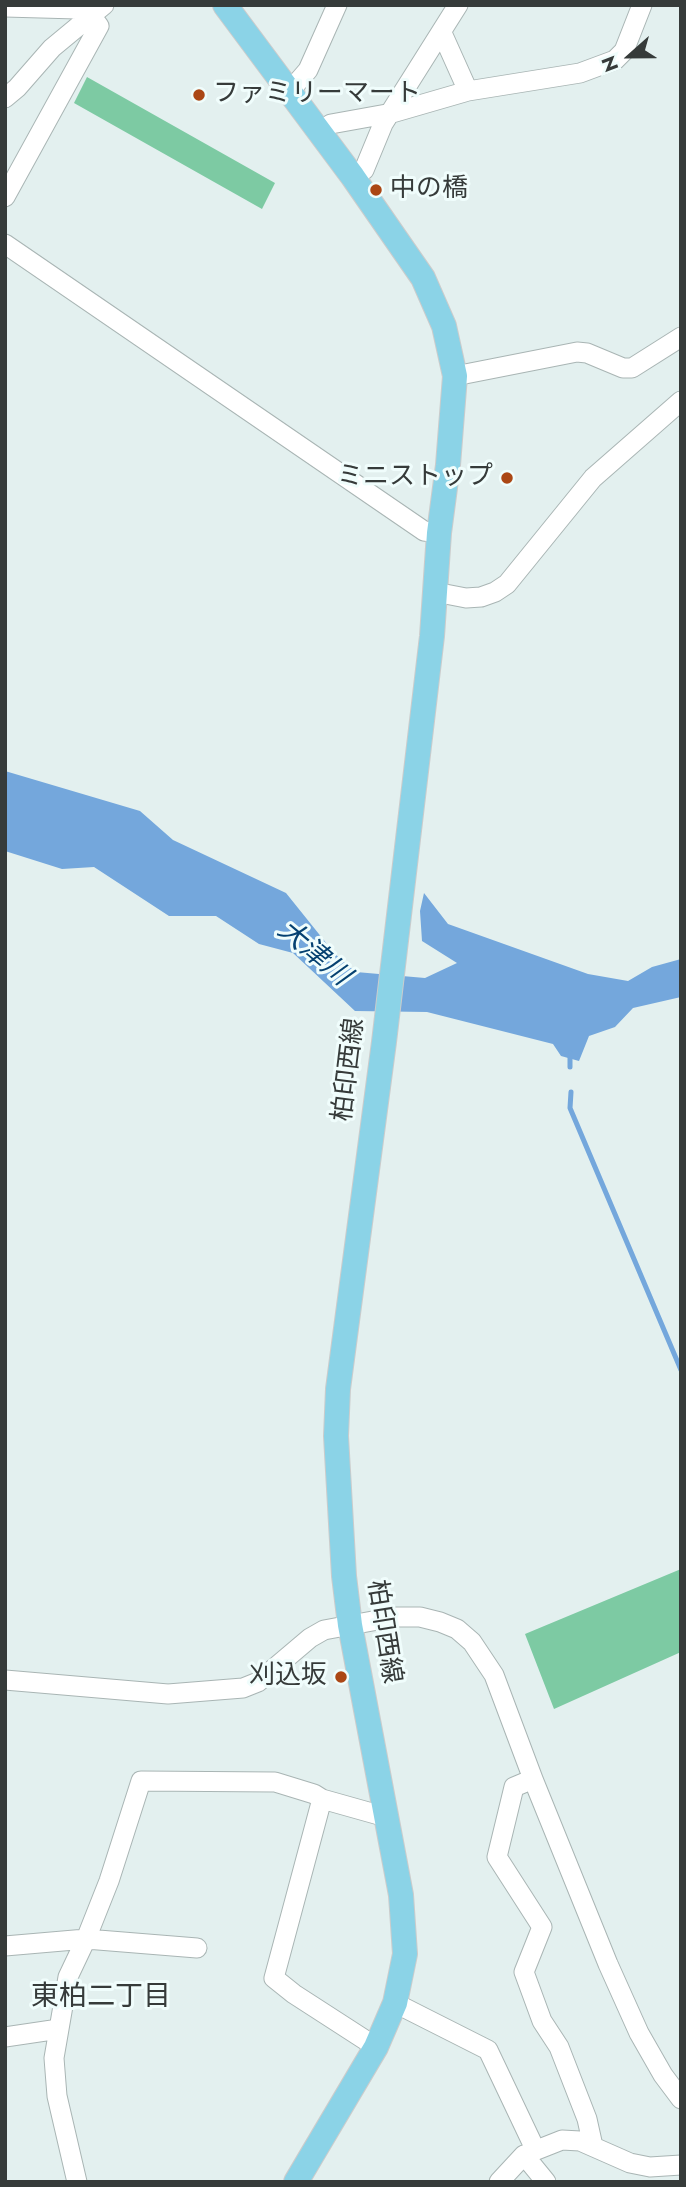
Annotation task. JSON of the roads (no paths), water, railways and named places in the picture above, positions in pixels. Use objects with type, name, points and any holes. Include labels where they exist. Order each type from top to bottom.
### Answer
[{"type":"main road","name":"柏印西線","points":[[225,5],[354,177],[423,278],[444,326],[455,376],[448,466],[439,533],[432,636],[384,1042],[338,1389],[336,1436],[340,1527],[350,1625],[401,1895],[405,1954],[395,2003],[376,2047],[296,2182]]},
{"type":"street","points":[[289,92],[308,70],[337,5]]},
{"type":"street","points":[[354,177],[364,170],[377,137],[458,5]]},
{"type":"street","points":[[319,132],[331,124],[392,113],[468,91],[580,73],[615,60],[624,51],[642,5]]},
{"type":"street","points":[[5,7],[78,9],[94,13]]},
{"type":"street","points":[[5,98],[52,48],[94,13]]},
{"type":"street","points":[[5,197],[99,26],[94,13]]},
{"type":"street","points":[[442,33],[468,91]]},
{"type":"street","points":[[5,244],[424,531],[439,533]]},
{"type":"street","points":[[455,376],[577,352],[587,353],[623,368],[632,368],[681,337]]},
{"type":"street","points":[[435,592],[466,598],[481,597],[495,592],[507,583],[593,478],[681,401]]},
{"type":"street","points":[[5,1680],[168,1694],[243,1688],[258,1682],[310,1638],[324,1630],[394,1617],[420,1617],[457,1629],[472,1642],[494,1675],[608,1964],[639,2033],[663,2075],[681,2099]]},
{"type":"street","points":[[533,1779],[514,1787],[497,1857],[542,1927],[524,1972],[542,2021],[559,2047],[587,2119],[593,2146]]},
{"type":"street","points":[[77,2182],[57,2096],[54,2058],[68,1977],[109,1881],[141,1780],[275,1782],[386,1817]]},
{"type":"street","points":[[322,1799],[274,1978],[376,2047]]},
{"type":"street","points":[[5,1946],[86,1939],[197,1948]]},
{"type":"street","points":[[395,2003],[488,2050],[530,2152],[546,2182]]},
{"type":"street","points":[[5,2037],[59,2029]]},
{"type":"street","points":[[499,2182],[530,2152],[562,2140],[580,2141],[593,2146],[649,2175],[681,2165]]},
{"type":"water","name":"大津川","points":[[5,771],[140,811],[173,840],[286,893],[335,954],[356,972],[425,978],[457,963],[422,941],[420,911],[424,893],[448,924],[588,974],[628,981],[652,967],[681,959],[681,997],[633,1008],[615,1027],[589,1036],[579,1061],[561,1056],[553,1044],[427,1012],[355,1011],[293,953],[259,944],[216,916],[169,916],[94,867],[62,869],[5,851]]},
{"type":"waterway","points":[[570,1053],[570,1067]]},
{"type":"waterway","points":[[571,1092],[570,1108],[681,1370]]},
{"type":"place","name":"ファミリーマート","points":[[199,95]]},
{"type":"place","name":"中の橋","points":[[376,190]]},
{"type":"place","name":"ミニストップ","points":[[507,478]]},
{"type":"place","name":"刈込坂","points":[[341,1677]]},
{"type":"district","name":"東柏二丁目","points":[[101,1998]]}]
